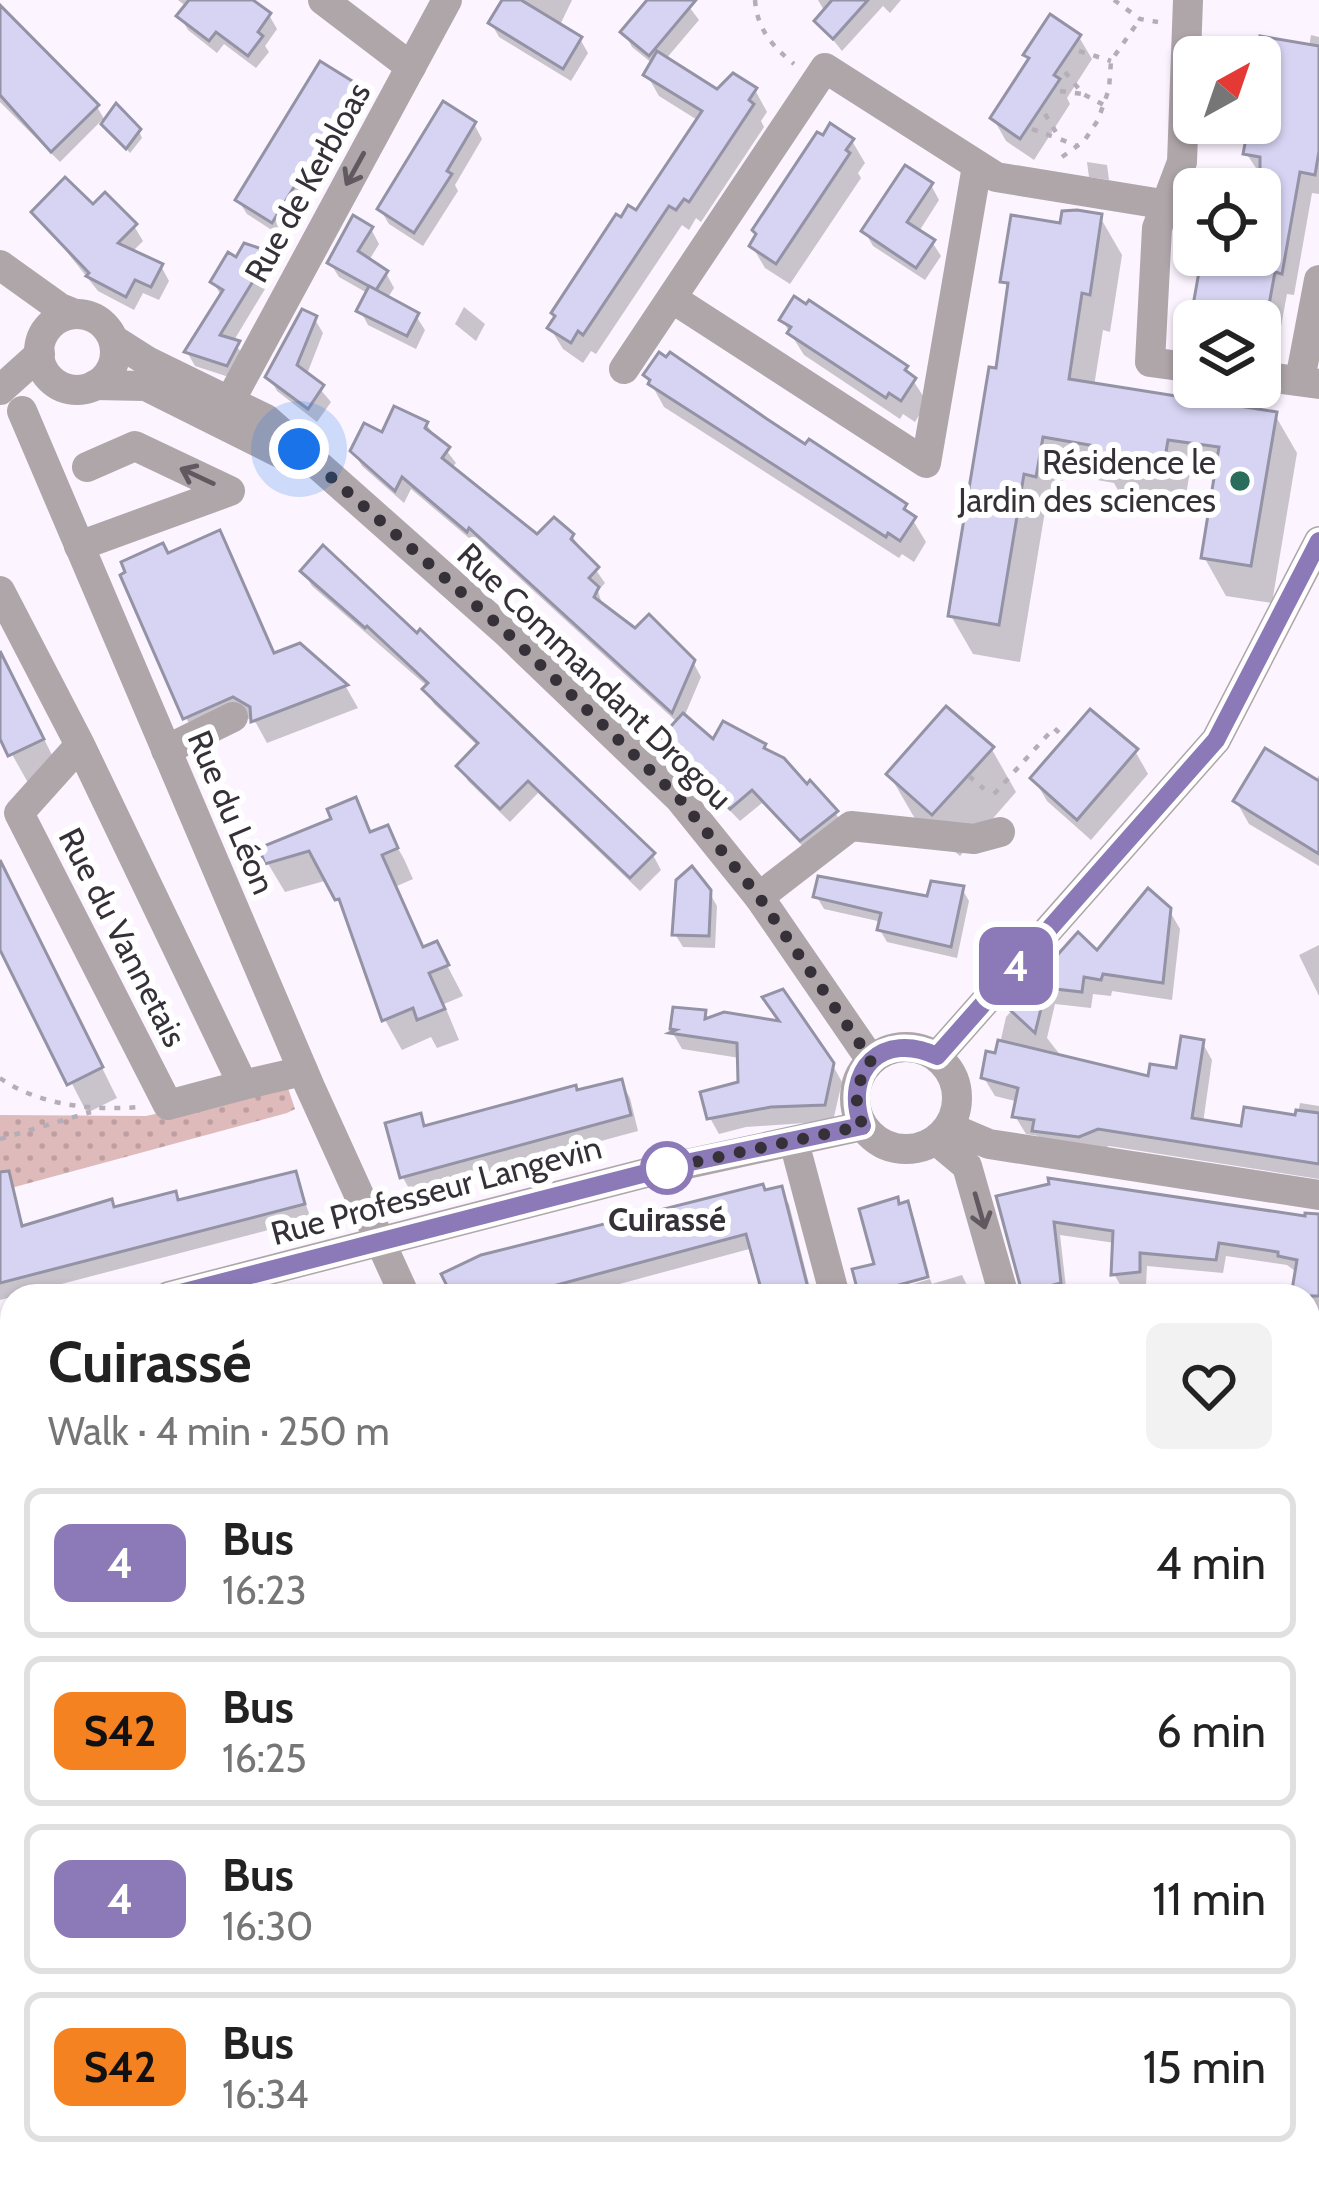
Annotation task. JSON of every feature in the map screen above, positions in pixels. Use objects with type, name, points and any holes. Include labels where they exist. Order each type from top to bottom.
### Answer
[{"type":"street","points":[[323,0],[411,67]]},
{"type":"street","name":"Rue de Kerbloas","points":[[231,399],[447,0]]},
{"type":"street","points":[[1173,365],[1150,362],[1156,229],[1182,162],[1187,13]]},
{"type":"street","points":[[624,369],[825,68],[996,177],[1168,205]]},
{"type":"street","points":[[673,299],[926,463],[977,166]]},
{"type":"street","points":[[0,268],[60,308],[99,321],[114,340],[112,366],[81,386],[7,407]]},
{"type":"street","points":[[0,268],[43,343],[48,375],[81,386]]},
{"type":"street","points":[[1309,382],[1319,280]]},
{"type":"street","points":[[7,407],[58,319],[75,314]]},
{"type":"street","name":"Rue Commandant Drogou","points":[[114,340],[266,419],[505,631],[680,799],[759,897],[871,1060]]},
{"type":"street","name":"Rue Commandant Drogou","points":[[81,386],[146,386],[332,479]]},
{"type":"street","name":"Rue du Léon","points":[[7,407],[80,546],[399,1284]]},
{"type":"street","points":[[80,546],[230,491],[135,446],[87,467]]},
{"type":"street","points":[[937,1056],[1216,740],[1319,541]]},
{"type":"street","name":"Rue du Vannetais","points":[[0,591],[80,745],[243,1085]]},
{"type":"street","points":[[166,750],[233,717]]},
{"type":"street","name":"Rue du Vannetais","points":[[80,745],[20,813],[168,1105]]},
{"type":"street","points":[[759,897],[850,826],[974,839],[1000,832]]},
{"type":"street","points":[[942,1134],[956,1111],[957,1088],[937,1056],[907,1046],[889,1049],[871,1060],[855,1091],[862,1126],[886,1145],[904,1149],[942,1134],[1319,1195]]},
{"type":"street","points":[[168,1105],[303,1071]]},
{"type":"street","name":"Rue Professeur Langevin","points":[[214,1284],[745,1149],[862,1126]]},
{"type":"street","points":[[942,1134],[967,1166],[1001,1284]]},
{"type":"street","points":[[794,1142],[833,1284]]},
{"type":"path","points":[[755,0],[768,40],[817,80]]},
{"type":"path","points":[[1114,0],[1140,19],[1187,13]]},
{"type":"path","points":[[1027,180],[1077,146],[1098,120],[1111,62],[1140,19]]},
{"type":"path","points":[[1078,51],[1111,62]]},
{"type":"path","points":[[1065,72],[1083,94]]},
{"type":"path","points":[[1060,91],[1083,94],[1104,105]]},
{"type":"path","points":[[1046,114],[1060,139]]},
{"type":"path","points":[[1032,129],[1077,146]]},
{"type":"path","points":[[994,794],[1054,728],[1065,738]]},
{"type":"path","points":[[968,776],[984,789]]},
{"type":"path","points":[[0,1078],[16,1089],[96,1110]]},
{"type":"path","points":[[0,1139],[96,1110],[168,1105]]},
{"type":"shaded area","points":[[287,1085],[295,1109],[287,1113],[0,1191],[0,1115],[146,1116]]},
{"type":"building","points":[[189,0],[253,0],[271,13],[258,32],[263,36],[248,56],[216,32],[209,41],[176,16]]},
{"type":"building","points":[[502,0],[521,0],[582,37],[563,69],[488,23]]},
{"type":"building","points":[[647,0],[696,0],[649,56],[620,32]]},
{"type":"building","points":[[832,0],[868,0],[833,39],[814,21]]},
{"type":"building","points":[[0,5],[99,105],[51,152],[0,95]]},
{"type":"building","points":[[1050,14],[1081,35],[1054,75],[1060,79],[1020,139],[990,118],[1029,58],[1023,55]]},
{"type":"building","points":[[1281,40],[1319,46],[1319,151],[1315,175],[1300,172],[1282,274],[1281,168],[1260,168],[1260,157],[1243,154],[1245,144],[1281,144]]},
{"type":"building","points":[[657,51],[717,89],[733,73],[757,88],[749,100],[754,104],[689,202],[684,199],[676,210],[669,206],[583,335],[578,331],[571,343],[547,328],[555,316],[551,313],[616,214],[621,217],[628,205],[636,210],[702,111],[643,75]]},
{"type":"building","points":[[320,61],[357,84],[272,223],[235,200]]},
{"type":"building","points":[[443,101],[476,122],[447,171],[452,174],[414,233],[377,209]]},
{"type":"building","points":[[116,103],[141,129],[126,149],[101,124]]},
{"type":"building","points":[[830,123],[854,139],[846,150],[850,153],[776,264],[749,246],[756,234],[752,230],[817,132],[823,135]]},
{"type":"building","points":[[905,165],[933,183],[907,222],[935,240],[916,268],[861,231]]},
{"type":"building","points":[[65,177],[93,204],[105,192],[137,224],[118,243],[163,264],[151,287],[135,280],[126,297],[86,276],[89,273],[31,212]]},
{"type":"building","points":[[1062,211],[1102,214],[1090,295],[1082,293],[1069,379],[1173,396],[1173,408],[1277,412],[1251,566],[1201,558],[1219,447],[1168,440],[1165,458],[1146,455],[1145,463],[1094,455],[1095,446],[1043,437],[1036,477],[1024,474],[999,625],[948,616],[989,367],[996,368],[1008,283],[1000,282],[1011,215],[1060,223]]},
{"type":"building","points":[[353,215],[373,227],[358,251],[388,271],[376,290],[327,263]]},
{"type":"building","points":[[244,243],[271,252],[220,335],[240,341],[227,366],[184,352],[223,290],[210,282],[228,252],[236,257]]},
{"type":"building","points":[[1198,276],[1274,276],[1270,300],[1194,300]]},
{"type":"building","points":[[369,286],[419,313],[407,336],[356,311]]},
{"type":"building","points":[[794,296],[806,304],[809,300],[908,366],[905,370],[916,378],[901,401],[889,393],[886,398],[787,333],[791,327],[779,320]]},
{"type":"building","points":[[302,309],[317,316],[297,365],[324,385],[308,409],[265,377]]},
{"type":"building","points":[[659,352],[666,357],[670,352],[805,444],[809,439],[907,504],[904,509],[916,517],[900,541],[888,533],[886,537],[648,384],[650,380],[643,375]]},
{"type":"building","points":[[394,406],[428,422],[425,428],[450,447],[442,458],[537,534],[554,517],[599,567],[589,578],[599,587],[594,597],[635,628],[649,614],[695,660],[672,713],[469,528],[467,532],[402,477],[395,491],[350,451],[364,423],[382,432]]},
{"type":"building","points":[[220,530],[274,653],[300,643],[348,685],[251,722],[250,707],[233,697],[183,719],[120,575],[125,572],[121,562],[163,543],[168,553]]},
{"type":"building","points":[[323,545],[417,633],[420,629],[655,853],[630,878],[528,781],[500,809],[456,766],[478,743],[422,689],[428,683],[300,571]]},
{"type":"building","points":[[0,651],[44,739],[8,756],[0,739]]},
{"type":"building","points":[[946,706],[994,747],[932,815],[886,774]]},
{"type":"building","points":[[1090,709],[1138,749],[1077,820],[1030,778]]},
{"type":"building","points":[[683,713],[713,739],[723,721],[766,744],[764,748],[784,758],[807,784],[810,780],[838,811],[800,841],[752,790],[730,809],[661,737]]},
{"type":"building","points":[[1265,748],[1319,781],[1319,854],[1233,801]]},
{"type":"building","points":[[356,797],[370,832],[388,825],[398,848],[382,855],[423,947],[437,941],[449,965],[429,973],[445,1009],[417,1020],[413,1008],[382,1021],[339,899],[335,900],[309,851],[265,864],[259,848],[331,819],[327,809]]},
{"type":"building","points":[[0,860],[103,1067],[67,1085],[0,950]]},
{"type":"building","points":[[692,866],[711,890],[709,936],[672,935],[676,880]]},
{"type":"building","points":[[818,876],[927,896],[931,881],[964,886],[951,947],[877,930],[881,913],[813,897]]},
{"type":"building","points":[[1148,888],[1171,908],[1163,983],[1103,974],[1101,980],[1084,977],[1082,992],[1046,988],[1035,1033],[1009,1009],[1078,932],[1097,950]]},
{"type":"building","points":[[783,989],[834,1063],[825,1105],[771,1107],[707,1119],[700,1092],[738,1082],[737,1043],[669,1033],[676,1030],[670,1029],[673,1007],[706,1010],[705,1019],[724,1012],[779,1021],[762,997]]},
{"type":"building","points":[[1181,1036],[1204,1040],[1192,1118],[1241,1126],[1244,1107],[1295,1115],[1296,1110],[1319,1113],[1319,1164],[1098,1129],[1079,1137],[1032,1131],[1034,1120],[1012,1117],[1018,1088],[981,1078],[986,1051],[995,1053],[998,1040],[1148,1076],[1150,1064],[1176,1068]]},
{"type":"building","points":[[622,1079],[631,1115],[400,1178],[385,1123],[421,1113],[424,1126],[576,1085],[577,1090]]},
{"type":"building","points":[[9,1171],[22,1226],[112,1199],[114,1207],[176,1191],[178,1200],[296,1171],[305,1204],[0,1283],[0,1172]]},
{"type":"building","points":[[1048,1178],[1305,1216],[1319,1214],[1319,1284],[1293,1284],[1297,1260],[1278,1256],[1278,1252],[1219,1243],[1216,1260],[1140,1253],[1140,1272],[1111,1275],[1113,1231],[1054,1222],[1061,1283],[1020,1284],[996,1196],[1049,1184]]},
{"type":"building","points":[[763,1184],[765,1190],[782,1186],[807,1284],[760,1284],[746,1234],[561,1284],[446,1284],[441,1274],[481,1255]]},
{"type":"building","points":[[898,1197],[899,1204],[908,1201],[928,1277],[903,1284],[856,1284],[852,1269],[874,1264],[859,1209]]},
{"type":"bus line","name":"4","points":[[217,1284],[681,1164],[862,1126],[855,1091],[871,1060],[889,1049],[907,1046],[937,1056],[1216,740],[1319,541]]},
{"type":"place","name":"Résidence le Jardin des sciences","points":[[1240,481]]},
{"type":"place","name":"Cuirassé","points":[[667,1168]]},
{"type":"route","points":[[299,449],[505,631],[680,799],[759,897],[871,1060],[855,1091],[862,1126],[667,1168]]}]
